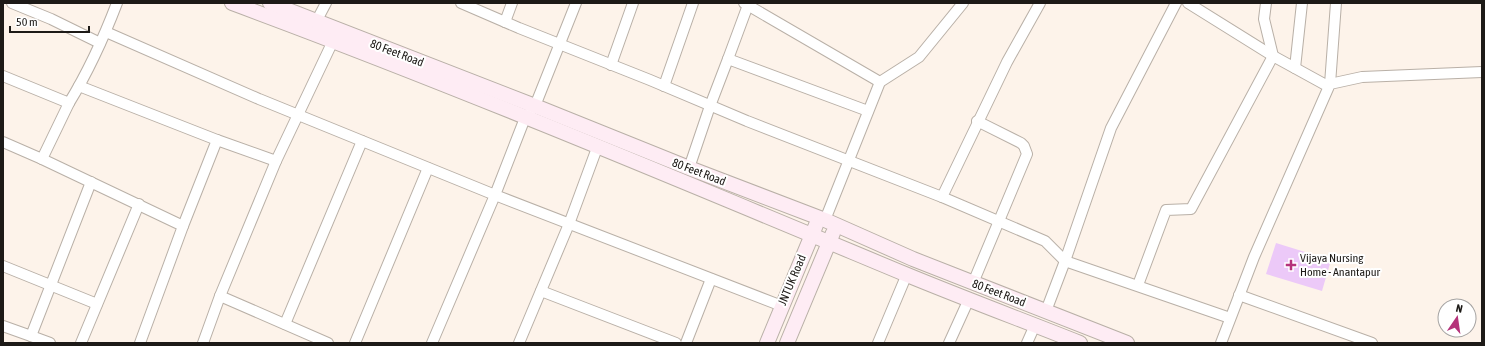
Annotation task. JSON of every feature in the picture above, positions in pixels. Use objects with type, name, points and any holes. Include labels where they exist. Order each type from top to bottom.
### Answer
[{"type":"main road","name":"80 Feet Road","points":[[232,3],[333,41],[1080,343]]},
{"type":"main road","name":"80 Feet Road","points":[[270,3],[827,221],[913,259],[1127,343]]},
{"type":"main road","name":"JNTUK Road","points":[[766,343],[812,234],[827,221]]},
{"type":"main road","name":"JNTUK Road","points":[[787,343],[828,241],[827,221]]},
{"type":"street","points":[[12,3],[51,19],[100,43]]},
{"type":"street","points":[[42,159],[106,32],[117,3]]},
{"type":"street","points":[[316,22],[326,3]]},
{"type":"street","points":[[461,3],[710,106],[942,197],[1045,241],[1065,261],[1230,318]]},
{"type":"street","points":[[505,22],[512,3]]},
{"type":"street","points":[[432,343],[495,195],[525,118],[535,106],[576,3]]},
{"type":"street","points":[[611,65],[633,3]]},
{"type":"street","points":[[664,86],[693,3]]},
{"type":"street","points":[[827,221],[880,82],[918,57],[963,3]]},
{"type":"street","points":[[942,197],[1007,62],[1040,3]]},
{"type":"street","points":[[1046,311],[1111,128],[1176,3]]},
{"type":"street","points":[[1188,3],[1198,6],[1273,56],[1324,84],[1362,78],[1482,72]]},
{"type":"street","points":[[1138,285],[1166,210],[1191,209],[1273,56],[1264,19],[1266,3]]},
{"type":"street","points":[[1295,68],[1302,3]]},
{"type":"street","points":[[1221,343],[1254,257],[1330,84],[1336,3]]},
{"type":"street","points":[[689,168],[746,4],[880,82]]},
{"type":"street","points":[[106,32],[259,99],[428,168],[782,306]]},
{"type":"street","points":[[203,343],[220,296],[276,161],[333,41]]},
{"type":"street","points":[[728,59],[868,111]]},
{"type":"street","points":[[3,76],[69,103]]},
{"type":"street","points":[[79,86],[217,140],[276,161]]},
{"type":"street","points":[[973,282],[1026,158],[1026,150],[1021,143],[978,121]]},
{"type":"street","points":[[140,343],[183,226],[217,140]]},
{"type":"street","points":[[285,324],[362,141]]},
{"type":"street","points":[[3,142],[139,204],[183,226]]},
{"type":"street","points":[[519,343],[569,224],[597,148]]},
{"type":"street","points":[[355,343],[428,168]]},
{"type":"street","points":[[31,336],[91,182]]},
{"type":"street","points":[[82,343],[139,204]]},
{"type":"street","points":[[3,266],[51,284],[97,304]]},
{"type":"street","points":[[878,343],[907,274]]},
{"type":"street","points":[[686,343],[711,279]]},
{"type":"street","points":[[541,291],[676,343]]},
{"type":"street","points":[[220,296],[328,343]]},
{"type":"street","points":[[1239,296],[1372,343]]},
{"type":"street","points":[[949,343],[970,299]]},
{"type":"street","points":[[1027,343],[1035,325]]},
{"type":"street","points":[[3,326],[50,343]]},
{"type":"building","points":[[1276,243],[1331,260],[1322,291],[1266,274]]},
{"type":"place","name":"Vijaya Nursing Home - Anantapur","points":[[1291,265]]}]
